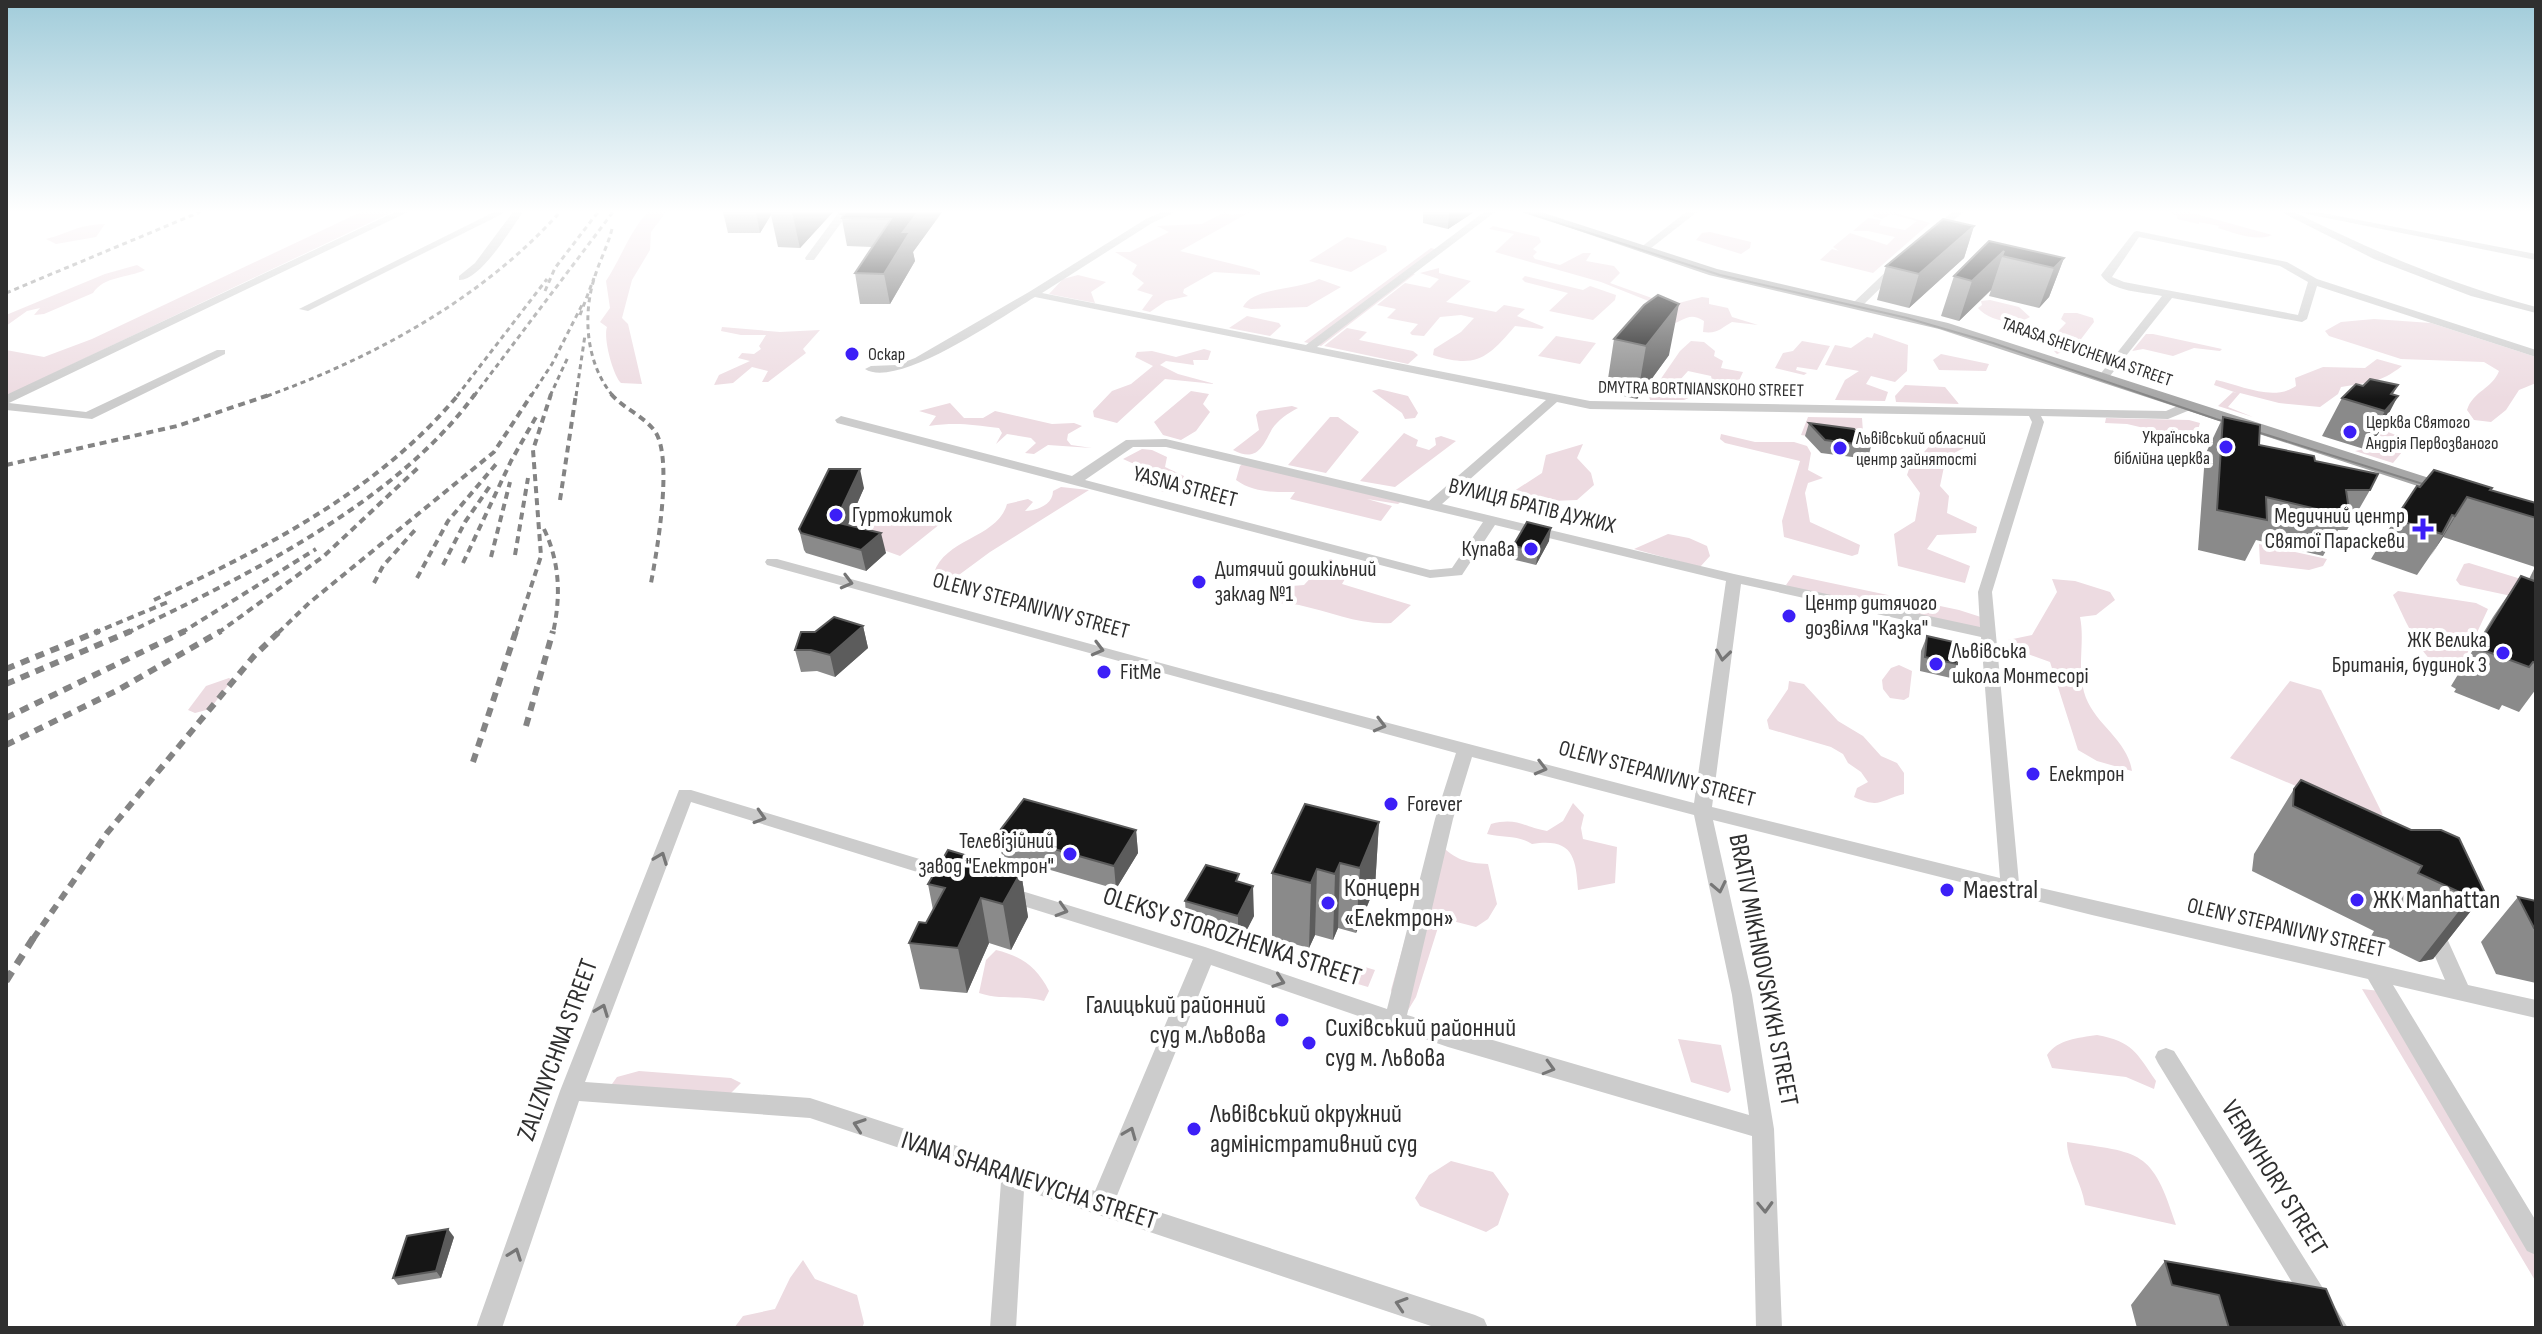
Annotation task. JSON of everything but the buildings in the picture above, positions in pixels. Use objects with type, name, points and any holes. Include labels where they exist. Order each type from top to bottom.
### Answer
[{"type":"main road","name":"TARASA SHEVCHENKA STREET","points":[[1724,274],[1957,330],[2186,407],[2465,495]]},
{"type":"street","points":[[6,400],[272,274]]},
{"type":"street","points":[[304,309],[375,274]]},
{"type":"street","points":[[463,278],[468,274]]},
{"type":"street","points":[[871,369],[899,368],[919,360],[1064,274]]},
{"type":"street","points":[[1309,348],[1407,274]]},
{"type":"street","points":[[1857,305],[1889,274]]},
{"type":"street","points":[[2107,274],[2108,279],[2169,294],[2302,319],[2313,281]]},
{"type":"street","points":[[2301,274],[2313,281],[2536,354]]},
{"type":"street","points":[[2423,274],[2475,294],[2536,310]]},
{"type":"street","name":"DMYTRA BORTNIANSKOHO STREET","points":[[1033,294],[1555,398],[1614,407],[2168,415],[2186,407]]},
{"type":"street","points":[[2102,379],[2169,294]]},
{"type":"street","points":[[6,406],[88,416],[221,352]]},
{"type":"street","points":[[1433,505],[1555,398]]},
{"type":"street","points":[[2010,887],[1985,585],[2038,422],[2033,412]]},
{"type":"street","name":"YASNA STREET","points":[[841,420],[1441,575],[1457,572],[1492,519]]},
{"type":"street","name":"ВУЛИЦЯ БРАТІВ ДУЖИХ","points":[[1074,481],[1130,443],[1145,440],[1433,505],[1734,578],[1989,634]]},
{"type":"street","name":"OLENY STEPANIVNY STREET","points":[[772,562],[1702,811],[2375,974],[2536,1009]]},
{"type":"street","name":"BRATIV MIKHNOVSKYKH STREET","points":[[1734,578],[1702,811],[1742,995],[1763,1129],[1769,1328]]},
{"type":"street","points":[[1395,1020],[1444,819],[1466,748]]},
{"type":"street","name":"OLEKSY STOROZHENKA STREET","points":[[685,794],[1205,955],[1395,1020],[1763,1129]]},
{"type":"street","name":"ZALIZNYCHNA STREET","points":[[489,1328],[571,1091],[685,794]]},
{"type":"street","points":[[2424,907],[2461,993]]},
{"type":"street","points":[[1101,1205],[1205,955]]},
{"type":"street","points":[[2375,974],[2536,1243]]},
{"type":"street","name":"VERNYHORY STREET","points":[[2166,1057],[2335,1328]]},
{"type":"street","name":"IVANA SHARANEVYCHA STREET","points":[[571,1091],[810,1108],[1475,1328]]},
{"type":"street","points":[[1003,1328],[1013,1176]]},
{"type":"shaded area","points":[[104,274],[133,274],[103,283],[93,293],[44,314],[34,315],[40,308],[27,311],[6,326],[6,315]]},
{"type":"shaded area","points":[[229,274],[261,274],[6,396],[6,350],[44,357],[92,339]]},
{"type":"shaded area","points":[[610,274],[635,274],[622,318],[628,324],[642,384],[621,383],[615,372],[606,339],[607,327],[600,322],[610,308],[606,281]]},
{"type":"shaded area","points":[[1132,274],[1210,274],[1184,289],[1183,293],[1188,296],[1166,301],[1150,312],[1142,310],[1153,295],[1137,290],[1144,283]]},
{"type":"shaded area","points":[[1396,274],[1415,274],[1321,346],[1304,342]]},
{"type":"shaded area","points":[[1424,274],[1444,274],[1471,281],[1446,302],[1496,312],[1504,305],[1525,309],[1517,316],[1544,327],[1515,326],[1497,346],[1480,358],[1460,361],[1433,355],[1434,349],[1461,332],[1474,318],[1461,315],[1440,317],[1424,336],[1412,335],[1410,333],[1418,324],[1387,318],[1396,309],[1377,305],[1405,283],[1430,288],[1439,279]]},
{"type":"shaded area","points":[[1574,274],[1619,274],[1610,283],[1663,302],[1666,308]]},
{"type":"shaded area","points":[[1078,275],[1106,282],[1091,292],[1095,303],[1049,294],[1063,279]]},
{"type":"shaded area","points":[[1525,276],[1583,290],[1590,286],[1616,295],[1615,300],[1593,320],[1549,311],[1568,293],[1525,282],[1522,279]]},
{"type":"shaded area","points":[[1319,279],[1341,287],[1307,307],[1243,307],[1266,292]]},
{"type":"shaded area","points":[[1709,298],[1709,304],[1728,308],[1732,317],[1758,325],[1732,322],[1719,330],[1703,332],[1704,321],[1694,317],[1671,324],[1671,305]]},
{"type":"shaded area","points":[[1981,301],[2019,307],[2030,317],[2010,322],[1996,319],[1978,308],[1982,305]]},
{"type":"shaded area","points":[[2064,313],[2077,313],[2093,318],[2094,322],[2075,347],[2057,354],[2054,351],[2057,348],[2047,343],[2066,323],[2061,319]]},
{"type":"shaded area","points":[[1247,316],[1281,326],[1270,336],[1229,328]]},
{"type":"shaded area","points":[[2374,319],[2431,323],[2536,357],[2536,383],[2519,390],[2506,410],[2491,422],[2474,420],[2467,410],[2470,404],[2499,371],[2484,362],[2401,359],[2329,336],[2325,331],[2341,322]]},
{"type":"shaded area","points":[[722,327],[780,332],[820,330],[803,349],[806,353],[768,382],[762,382],[768,371],[752,367],[733,383],[714,385],[719,375],[750,361],[738,358],[742,353],[754,354],[761,349],[759,346],[766,335],[741,335],[721,331]]},
{"type":"shaded area","points":[[1347,328],[1367,332],[1359,340],[1413,351],[1418,355],[1408,364],[1324,346]]},
{"type":"shaded area","points":[[1874,333],[1908,345],[1907,371],[1895,382],[1871,376],[1866,384],[1888,392],[1885,401],[1835,400],[1845,380],[1859,371],[1825,365],[1835,345],[1851,348],[1867,337],[1872,338]]},
{"type":"shaded area","points":[[2146,334],[2222,349],[2194,348],[2173,356],[2143,349],[2132,351]]},
{"type":"shaded area","points":[[1556,336],[1596,343],[1580,364],[1538,356]]},
{"type":"shaded area","points":[[1691,341],[1704,342],[1715,351],[1714,356],[1723,361],[1721,368],[1743,372],[1737,385],[1719,385],[1711,376],[1688,371],[1679,381],[1693,389],[1693,396],[1684,400],[1650,400],[1649,396],[1680,351]]},
{"type":"shaded area","points":[[1802,341],[1830,346],[1817,370],[1797,367],[1796,370],[1807,373],[1804,375],[1775,368],[1783,353],[1793,351]]},
{"type":"shaded area","points":[[1204,349],[1211,351],[1208,360],[1193,360],[1194,365],[1166,361],[1160,365],[1178,374],[1215,384],[1165,379],[1117,423],[1094,417],[1093,411],[1112,391],[1131,384],[1153,366],[1135,357],[1137,352],[1152,351],[1176,357]]},
{"type":"shaded area","points":[[1941,354],[1989,364],[1986,371],[1939,370],[1933,360]]},
{"type":"shaded area","points":[[2377,359],[2402,366],[2380,379],[2341,387],[2338,394],[2320,407],[2279,403],[2240,393],[2228,407],[2253,417],[2218,406],[2233,392],[2237,393],[2214,385],[2216,380],[2277,393],[2296,386],[2295,378],[2323,367],[2365,368]]},
{"type":"shaded area","points":[[1905,385],[1945,387],[1959,404],[1896,402],[1895,396]]},
{"type":"shaded area","points":[[1379,389],[1408,396],[1418,413],[1415,418],[1405,419],[1402,413],[1372,391]]},
{"type":"shaded area","points":[[1191,391],[1209,394],[1203,404],[1210,412],[1196,431],[1181,440],[1163,435],[1154,422]]},
{"type":"shaded area","points":[[950,403],[964,418],[983,418],[995,411],[1052,424],[1074,423],[1082,426],[1068,434],[1067,440],[1071,445],[1092,448],[1048,445],[1034,454],[1025,453],[1036,443],[1031,438],[1007,434],[996,444],[1002,433],[999,428],[957,424],[929,426],[936,416],[919,411]]},
{"type":"shaded area","points":[[1292,406],[1298,408],[1277,423],[1254,454],[1241,454],[1233,450],[1259,430],[1256,415],[1259,411]]},
{"type":"shaded area","points":[[1330,417],[1338,417],[1359,432],[1326,473],[1288,465]]},
{"type":"shaded area","points":[[1808,417],[1862,418],[1863,432],[1869,445],[1801,435]]},
{"type":"shaded area","points":[[2106,418],[2189,420],[2200,423],[2195,440],[2127,424],[2105,423]]},
{"type":"shaded area","points":[[2383,430],[2411,441],[2393,463],[2355,451],[2374,447]]},
{"type":"shaded area","points":[[1404,433],[1418,440],[1416,446],[1429,450],[1436,445],[1435,438],[1441,436],[1456,441],[1395,487],[1360,481]]},
{"type":"shaded area","points":[[1972,433],[1978,441],[1946,457],[1940,486],[1949,496],[1947,513],[1977,527],[1976,533],[1937,535],[1927,549],[1970,566],[1965,583],[1898,566],[1894,534],[1915,521],[1920,493],[1907,475],[1911,463],[1941,439]]},
{"type":"shaded area","points":[[1721,434],[1755,442],[1794,442],[1807,446],[1811,453],[1808,470],[1823,478],[1808,483],[1805,493],[1810,522],[1860,545],[1858,554],[1852,556],[1784,537],[1782,521],[1800,461],[1725,443],[1720,439]]},
{"type":"shaded area","points":[[1583,444],[1577,458],[1591,473],[1594,485],[1577,500],[1528,502],[1508,495],[1542,473],[1546,455]]},
{"type":"shaded area","points":[[1142,449],[1167,457],[1165,467],[1184,476],[1181,484],[1164,492],[1142,485],[1152,472],[1123,459]]},
{"type":"shaded area","points":[[1244,463],[1402,501],[1398,504],[1367,499],[1392,506],[1381,521],[1290,499],[1295,492],[1264,491],[1250,487],[1236,480]]},
{"type":"shaded area","points":[[1061,487],[1089,490],[990,552],[948,583],[941,584],[934,573],[940,561],[993,524],[1007,504],[1028,499],[1033,502],[1025,511],[1034,510],[1047,503],[1053,491]]},
{"type":"shaded area","points":[[862,508],[867,512],[950,516],[900,556],[864,543],[852,524]]},
{"type":"shaded area","points":[[1668,534],[1707,546],[1710,556],[1700,567],[1634,549]]},
{"type":"shaded area","points":[[2259,544],[2327,559],[2323,566],[2309,570],[2260,564]]},
{"type":"shaded area","points":[[1329,558],[1352,567],[1342,584],[1411,605],[1391,623],[1379,623],[1299,605],[1249,603],[1243,597],[1242,590],[1304,585]]},
{"type":"shaded area","points":[[2464,564],[2521,579],[2516,597],[2460,585],[2456,580]]},
{"type":"shaded area","points":[[1793,575],[1959,610],[1984,618],[1983,630],[1793,589],[1786,585]]},
{"type":"shaded area","points":[[2052,579],[2075,581],[2110,592],[2115,600],[2096,615],[2080,617],[2082,682],[2088,703],[2124,749],[2132,771],[2097,761],[2078,750],[2050,662],[2008,647],[2008,640],[2032,635],[2057,592]]},
{"type":"shaded area","points":[[2398,591],[2476,603],[2488,609],[2459,671],[2447,671],[2427,656],[2393,595]]},
{"type":"shaded area","points":[[1899,665],[1912,671],[1909,697],[1904,700],[1890,698],[1883,689],[1882,680],[1891,668]]},
{"type":"shaded area","points":[[229,678],[232,680],[210,709],[195,713],[188,710],[206,686]]},
{"type":"shaded area","points":[[1789,681],[1804,684],[1838,721],[1863,736],[1881,756],[1897,763],[1904,773],[1904,794],[1875,803],[1854,797],[1857,788],[1868,782],[1843,754],[1831,747],[1769,729],[1767,720],[1788,689]]},
{"type":"shaded area","points":[[2290,681],[2321,690],[2383,815],[2357,812],[2230,758]]},
{"type":"shaded area","points":[[1573,803],[1584,815],[1581,828],[1583,839],[1617,847],[1615,883],[1578,890],[1576,868],[1564,847],[1487,834],[1491,824],[1507,822],[1547,831],[1563,821]]},
{"type":"shaded area","points":[[1440,844],[1462,860],[1488,864],[1497,904],[1488,919],[1476,927],[1441,918],[1416,997],[1407,1012],[1396,1006],[1391,990],[1418,893]]},
{"type":"shaded area","points":[[996,950],[1021,959],[1034,969],[1049,991],[1044,1001],[979,993],[986,960]]},
{"type":"shaded area","points":[[1331,957],[1375,970],[1368,987],[1324,974]]},
{"type":"shaded area","points":[[2362,989],[2380,991],[2536,1253],[2536,1282]]},
{"type":"shaded area","points":[[2097,1035],[2119,1041],[2132,1050],[2156,1081],[2154,1089],[2126,1077],[2052,1068],[2047,1055],[2057,1046],[2069,1040]]},
{"type":"shaded area","points":[[1678,1039],[1721,1045],[1731,1090],[1728,1093],[1691,1082]]},
{"type":"shaded area","points":[[639,1071],[731,1078],[741,1083],[728,1096],[623,1092],[612,1084],[617,1077]]},
{"type":"shaded area","points":[[2067,1142],[2112,1149],[2140,1159],[2159,1182],[2176,1225],[2085,1205],[2069,1158]]},
{"type":"shaded area","points":[[1451,1161],[1493,1172],[1509,1194],[1498,1225],[1486,1232],[1420,1206],[1415,1198],[1429,1175]]},
{"type":"shaded area","points":[[803,1260],[815,1279],[857,1295],[864,1323],[862,1328],[734,1328],[743,1316],[775,1309]]},
{"type":"tram line","points":[[1718,274],[1907,318],[1993,343],[2216,419],[2442,490]]},
{"type":"railway","points":[[6,293],[51,274]]},
{"type":"railway","points":[[272,394],[348,363],[387,343],[425,322],[494,274]]},
{"type":"railway","points":[[545,291],[552,274]]},
{"type":"railway","points":[[474,396],[566,274]]},
{"type":"railway","points":[[596,274],[589,307],[589,339],[597,369],[613,395]]},
{"type":"railway","points":[[580,315],[594,278]]},
{"type":"railway","points":[[457,396],[547,279]]},
{"type":"railway","points":[[531,396],[552,364],[582,305]]},
{"type":"railway","points":[[576,396],[585,335]]},
{"type":"railway","points":[[550,396],[568,357]]},
{"type":"railway","points":[[6,465],[177,426],[272,394]]},
{"type":"railway","points":[[267,396],[272,394]]},
{"type":"railway","points":[[154,600],[238,560],[318,514],[393,460],[459,394]]},
{"type":"railway","points":[[127,633],[269,561],[362,502],[405,469],[443,433],[475,394]]},
{"type":"railway","points":[[278,633],[309,603],[494,452],[532,394]]},
{"type":"railway","points":[[516,633],[541,556],[533,450],[551,394]]},
{"type":"railway","points":[[560,500],[576,394]]},
{"type":"railway","points":[[613,395],[649,425],[660,442],[663,460],[662,504],[651,583]]},
{"type":"railway","points":[[463,563],[511,461],[536,417]]},
{"type":"railway","points":[[417,578],[448,521],[497,463]]},
{"type":"railway","points":[[220,632],[324,556],[421,465]]},
{"type":"railway","points":[[515,555],[528,478]]},
{"type":"railway","points":[[491,557],[510,482]]},
{"type":"railway","points":[[443,565],[465,522],[490,486]]},
{"type":"railway","points":[[544,529],[558,580],[553,633]]},
{"type":"railway","points":[[374,583],[383,566],[415,530]]},
{"type":"railway","points":[[181,633],[316,549]]},
{"type":"railway","points":[[94,633],[168,602]]},
{"type":"railway","points":[[6,669],[99,631]]},
{"type":"railway","points":[[6,684],[131,631]]},
{"type":"railway","points":[[33,939],[107,833],[254,656],[280,631]]},
{"type":"railway","points":[[473,762],[516,631]]},
{"type":"railway","points":[[526,726],[553,631]]},
{"type":"railway","points":[[6,745],[116,691],[220,632]]},
{"type":"railway","points":[[6,718],[181,633]]},
{"type":"railway","points":[[6,981],[34,937]]},
{"type":"place","name":"Оскар","points":[[852,354]]},
{"type":"place","name":"Церква Святого Андрія Первозваного","points":[[2350,432]]},
{"type":"place","name":"Українська біблійна церква","points":[[2226,447]]},
{"type":"place","name":"Львівський обласний центр зайнятості","points":[[1840,448]]},
{"type":"place","name":"Гуртожиток","points":[[836,515]]},
{"type":"place","name":"Медичний центр Святої Параскеви","points":[[2423,529]]},
{"type":"place","name":"Купава","points":[[1531,549]]},
{"type":"place","name":"Дитячий дошкільний заклад №1","points":[[1199,582]]},
{"type":"place","name":"Центр дитячого дозвілля \"Казка\"","points":[[1789,616]]},
{"type":"place","name":"ЖК Велика Британія, будинок 3","points":[[2503,653]]},
{"type":"place","name":"Львівська школа Монтесорі","points":[[1936,664]]},
{"type":"place","name":"FitMe","points":[[1104,672]]},
{"type":"place","name":"Електрон","points":[[2033,774]]},
{"type":"place","name":"Forever","points":[[1391,804]]},
{"type":"place","name":"Телевізійний завод \"Електрон\"","points":[[1070,854]]},
{"type":"place","name":"Maestral","points":[[1947,890]]},
{"type":"place","name":"ЖК Manhattan","points":[[2357,900]]},
{"type":"place","name":"Концерн «Електрон»","points":[[1328,903]]},
{"type":"place","name":"Галицький районний суд м.Львова","points":[[1282,1020]]},
{"type":"place","name":"Сихівський районний суд м. Львова","points":[[1309,1043]]},
{"type":"place","name":"Львівський окружний адміністративний суд","points":[[1194,1129]]}]
